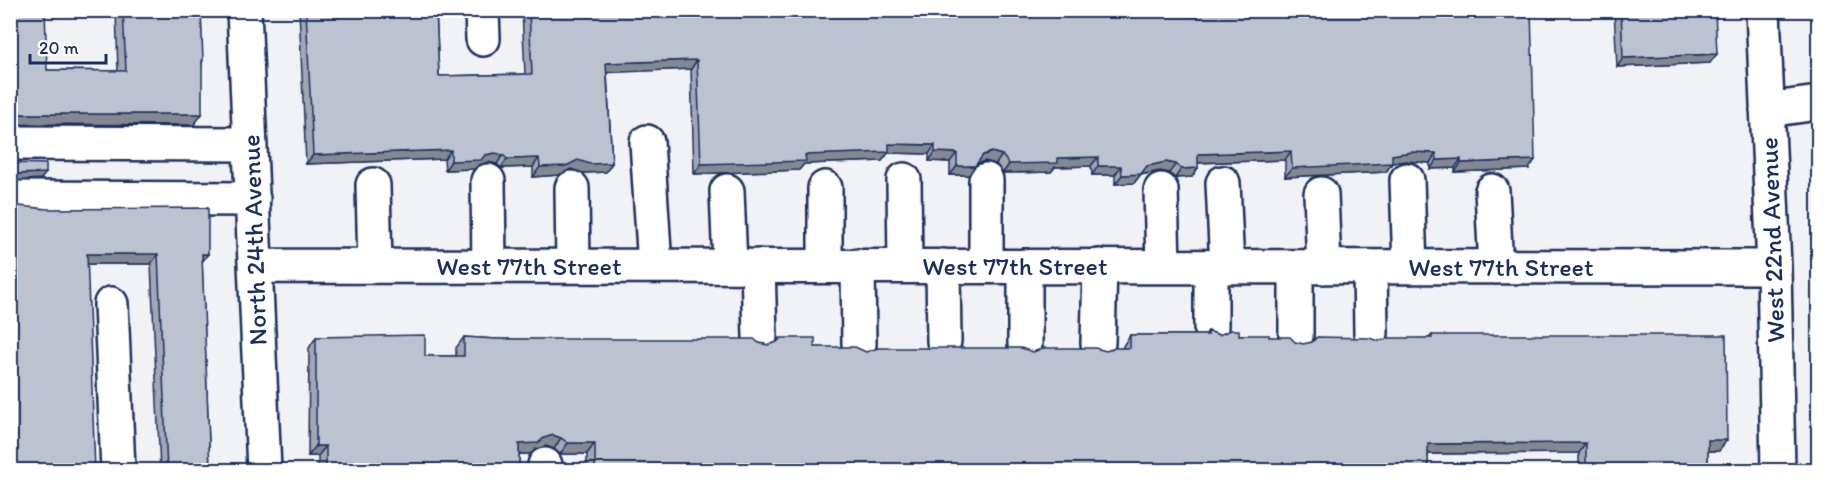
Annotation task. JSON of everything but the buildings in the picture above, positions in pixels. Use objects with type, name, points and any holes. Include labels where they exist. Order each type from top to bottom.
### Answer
[{"type":"street","name":"North 24th Avenue","points":[[244,10],[264,471]]},
{"type":"street","name":"West 22nd Avenue","points":[[1763,10],[1774,267],[1778,471]]},
{"type":"street","points":[[1767,110],[1818,103]]},
{"type":"street","points":[[647,141],[655,266]]},
{"type":"street","points":[[10,143],[250,144]]},
{"type":"street","points":[[904,180],[905,266]]},
{"type":"street","points":[[986,180],[986,266]]},
{"type":"street","points":[[1407,180],[1410,267]]},
{"type":"street","points":[[488,181],[489,266]]},
{"type":"street","points":[[1211,327],[1219,267],[1222,183]]},
{"type":"street","points":[[373,185],[375,266]]},
{"type":"street","points":[[572,188],[573,266]]},
{"type":"street","points":[[825,188],[825,266]]},
{"type":"street","points":[[1161,190],[1163,266]]},
{"type":"street","points":[[727,191],[760,337]]},
{"type":"street","points":[[1492,191],[1496,267]]},
{"type":"street","points":[[1296,336],[1310,267],[1321,194]]},
{"type":"street","points":[[10,198],[253,199]]},
{"type":"street","name":"West 77th Street","points":[[256,266],[1774,267]]},
{"type":"street","points":[[858,266],[859,344]]},
{"type":"street","points":[[943,266],[944,341]]},
{"type":"street","points":[[1024,344],[1025,266]]},
{"type":"street","points":[[1098,343],[1100,266]]},
{"type":"street","points":[[1370,267],[1371,333]]},
{"type":"street","points":[[111,304],[118,471]]}]
